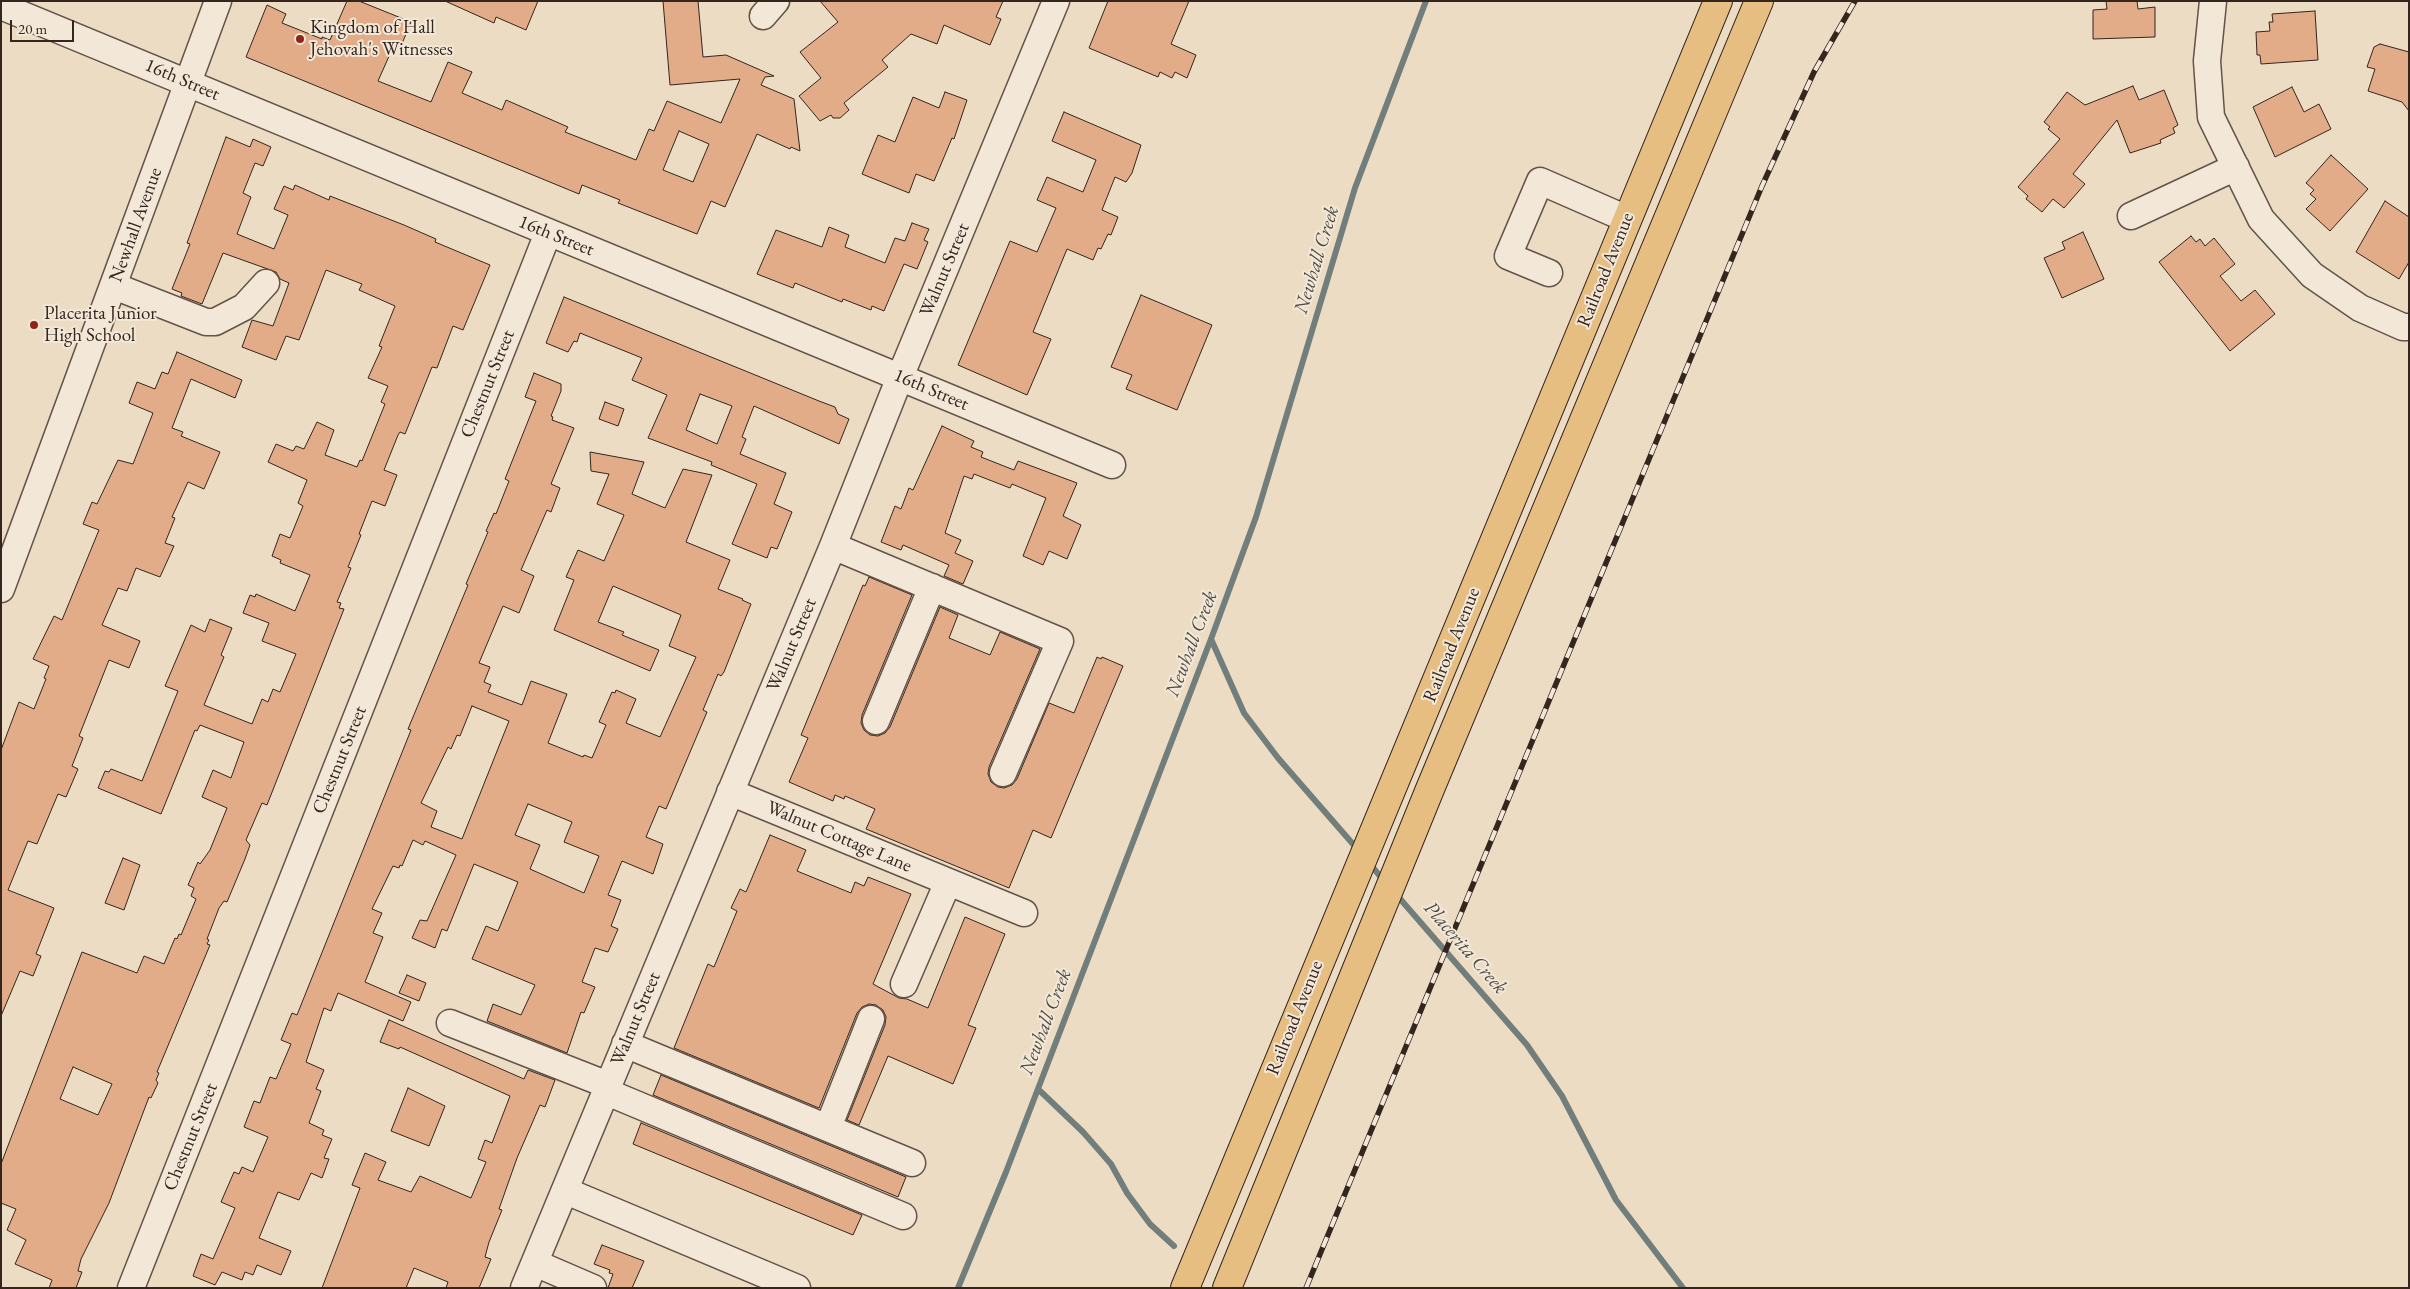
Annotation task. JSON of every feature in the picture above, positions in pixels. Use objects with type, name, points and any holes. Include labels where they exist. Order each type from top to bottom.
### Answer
[{"type":"main road","name":"Railroad Avenue","points":[[1185,1288],[1718,1]]},
{"type":"main road","name":"Railroad Avenue","points":[[1227,1288],[1414,828],[1759,1]]},
{"type":"street","name":"Newhall Avenue","points":[[1,589],[218,1]]},
{"type":"street","name":"Walnut Street","points":[[524,1288],[833,546],[900,377],[1056,1]]},
{"type":"street","points":[[2213,1],[2207,61],[2211,117],[2261,219],[2312,275],[2360,308],[2403,327],[2409,327]]},
{"type":"street","name":"16th Street","points":[[1,6],[1112,465]]},
{"type":"street","points":[[2131,216],[2236,167]]},
{"type":"street","points":[[1549,274],[1508,256],[1540,181],[1627,219]]},
{"type":"street","name":"Chestnut Street","points":[[131,1288],[548,233]]},
{"type":"street","points":[[114,286],[206,322],[215,322],[244,307],[266,283]]},
{"type":"street","points":[[833,546],[1060,641],[1003,773]]},
{"type":"street","points":[[876,720],[932,588]]},
{"type":"street","name":"Walnut Cottage Lane","points":[[730,792],[1024,913]]},
{"type":"street","points":[[904,984],[948,882]]},
{"type":"street","points":[[833,1115],[872,1019]]},
{"type":"street","points":[[450,1023],[903,1216]]},
{"type":"street","points":[[625,1044],[912,1163]]},
{"type":"street","points":[[566,1191],[797,1288]]},
{"type":"street","points":[[535,1263],[593,1288]]},
{"type":"building","points":[[347,1],[359,1],[411,22],[401,46],[394,45],[378,81],[431,102],[448,62],[472,72],[462,93],[502,110],[506,100],[568,127],[565,132],[636,160],[649,129],[654,131],[667,101],[721,123],[740,79],[670,85],[663,1],[698,1],[703,57],[726,55],[774,76],[765,77],[761,85],[794,99],[800,151],[791,147],[790,149],[757,134],[725,207],[711,201],[697,234],[618,203],[620,200],[582,185],[579,194],[246,57],[267,5],[286,14],[282,23],[322,39],[322,37],[330,40]],"holes":[[[679,131],[709,144],[693,182],[663,170]]]},
{"type":"building","points":[[445,1],[538,1],[526,30],[496,17],[494,23]]},
{"type":"building","points":[[820,1],[1003,1],[996,17],[1001,19],[990,45],[944,25],[937,44],[911,34],[882,60],[888,67],[844,103],[849,110],[840,118],[833,118],[831,115],[820,121],[799,96],[821,78],[800,52],[838,22]]},
{"type":"building","points":[[1108,1],[1189,1],[1171,44],[1196,55],[1187,78],[1175,72],[1172,78],[1160,72],[1158,77],[1089,48]]},
{"type":"building","points":[[2106,1],[2137,1],[2138,9],[2155,7],[2155,37],[2093,39],[2093,10],[2107,9]]},
{"type":"building","points":[[2315,11],[2318,60],[2261,64],[2260,55],[2257,55],[2256,32],[2270,31],[2269,22],[2273,22],[2272,14]]},
{"type":"building","points":[[2380,44],[2409,52],[2409,111],[2402,102],[2368,91],[2375,69],[2367,67],[2374,47]]},
{"type":"building","points":[[2133,86],[2139,100],[2164,90],[2178,125],[2173,128],[2175,133],[2160,140],[2161,143],[2130,153],[2117,120],[2073,174],[2085,184],[2064,208],[2053,199],[2042,212],[2026,199],[2028,196],[2018,187],[2060,139],[2048,129],[2050,127],[2044,122],[2067,92],[2085,105]]},
{"type":"building","points":[[2292,87],[2304,112],[2319,104],[2331,129],[2275,157],[2253,107]]},
{"type":"building","points":[[945,92],[967,100],[954,139],[952,138],[934,181],[916,174],[909,193],[862,174],[878,135],[895,142],[913,97],[939,108]]},
{"type":"building","points":[[1064,112],[1141,145],[1132,173],[1126,182],[1115,177],[1102,210],[1118,217],[1111,235],[1108,234],[1101,249],[1098,248],[1093,260],[1067,249],[1033,332],[1051,339],[1027,395],[958,365],[1010,241],[1037,252],[1056,208],[1037,200],[1047,177],[1083,192],[1096,160],[1052,141]]},
{"type":"building","points":[[226,137],[250,147],[253,139],[271,147],[263,166],[255,163],[243,193],[251,197],[237,234],[274,249],[288,215],[274,209],[284,186],[293,190],[295,185],[329,200],[330,196],[404,225],[436,239],[435,242],[490,265],[463,330],[453,326],[437,368],[432,367],[405,434],[400,432],[398,435],[384,470],[397,475],[385,506],[372,501],[348,567],[351,568],[337,602],[341,603],[339,608],[344,609],[267,805],[262,803],[246,840],[250,845],[245,859],[227,902],[224,901],[219,908],[207,939],[209,940],[207,944],[210,945],[157,1072],[159,1073],[156,1080],[158,1083],[151,1098],[149,1097],[109,1203],[81,1259],[78,1271],[82,1272],[76,1288],[49,1288],[52,1280],[15,1264],[26,1240],[7,1230],[16,1209],[1,1203],[1,1164],[82,952],[137,973],[144,956],[164,964],[175,938],[177,939],[179,934],[181,935],[196,899],[191,896],[194,888],[188,885],[198,862],[200,864],[210,850],[227,808],[202,797],[213,770],[231,778],[244,742],[200,725],[197,731],[195,730],[161,814],[98,788],[105,771],[109,772],[111,769],[142,781],[178,691],[165,686],[191,625],[205,632],[210,619],[232,628],[221,655],[224,657],[204,705],[252,724],[262,699],[268,702],[273,689],[280,692],[296,654],[262,641],[269,623],[243,613],[250,595],[255,597],[256,594],[295,611],[310,575],[280,563],[281,560],[272,556],[280,534],[290,538],[303,506],[298,503],[307,480],[268,462],[276,444],[293,451],[296,446],[304,449],[317,422],[334,430],[325,455],[357,467],[360,460],[362,461],[385,404],[381,402],[388,386],[368,378],[382,347],[379,346],[395,306],[359,290],[362,284],[326,270],[299,340],[286,336],[276,360],[242,347],[252,320],[273,326],[289,283],[280,279],[276,272],[223,253],[202,304],[181,296],[182,293],[172,289],[190,244],[187,243]],"holes":[[[73,1067],[112,1084],[98,1115],[60,1099]]]},
{"type":"building","points":[[2331,155],[2368,189],[2330,231],[2306,209],[2316,199],[2310,194],[2314,190],[2306,183]]},
{"type":"building","points":[[2385,201],[2409,217],[2409,262],[2399,279],[2356,252]]},
{"type":"building","points":[[912,223],[929,229],[924,240],[928,242],[917,269],[904,264],[884,311],[872,306],[871,310],[843,299],[842,302],[795,283],[793,288],[757,274],[776,230],[822,247],[829,227],[849,235],[845,247],[885,263],[895,238],[905,241]]},
{"type":"building","points":[[2083,232],[2104,279],[2062,298],[2044,258],[2065,249],[2062,242]]},
{"type":"building","points":[[2191,236],[2196,242],[2200,239],[2205,246],[2214,238],[2235,264],[2220,276],[2241,301],[2255,290],[2275,314],[2230,351],[2159,262]]},
{"type":"building","points":[[1141,295],[1212,325],[1177,410],[1126,389],[1132,375],[1111,367]]},
{"type":"building","points":[[564,297],[835,407],[838,414],[849,419],[839,444],[754,406],[742,437],[746,439],[740,454],[786,473],[774,504],[792,512],[777,549],[771,547],[767,558],[732,544],[757,484],[711,465],[712,462],[648,438],[667,395],[632,380],[642,358],[580,333],[577,342],[574,341],[568,352],[546,343]],"holes":[[[700,394],[732,406],[717,444],[686,430]]]},
{"type":"building","points":[[177,352],[242,380],[235,398],[191,379],[172,428],[183,432],[181,436],[220,452],[204,489],[188,482],[172,517],[175,518],[165,543],[174,546],[160,577],[136,568],[127,591],[118,588],[102,625],[140,641],[129,668],[109,660],[79,736],[83,738],[72,766],[78,769],[66,797],[58,794],[37,844],[28,841],[8,890],[54,908],[36,954],[41,956],[33,976],[20,971],[1,1016],[1,750],[19,702],[34,709],[46,679],[44,678],[49,666],[33,659],[54,616],[62,620],[99,530],[83,524],[92,502],[97,504],[118,460],[133,464],[153,413],[129,403],[137,382],[155,389],[162,372],[168,374]]},
{"type":"building","points":[[534,373],[561,384],[561,391],[551,416],[553,417],[552,420],[574,428],[551,484],[560,488],[551,512],[547,510],[521,570],[534,576],[519,613],[503,606],[479,663],[490,667],[484,682],[491,685],[488,692],[522,705],[531,681],[567,694],[548,743],[583,757],[584,755],[592,758],[606,725],[599,722],[612,692],[615,693],[616,690],[636,699],[626,723],[660,737],[696,657],[669,646],[681,615],[613,586],[598,622],[624,632],[622,635],[659,650],[650,671],[554,630],[574,580],[566,577],[578,550],[604,561],[624,515],[597,504],[609,474],[591,471],[590,452],[644,462],[632,494],[665,508],[683,469],[712,475],[686,542],[730,560],[718,589],[751,604],[724,672],[721,676],[718,674],[703,710],[707,712],[666,809],[659,806],[646,837],[663,844],[653,874],[622,861],[608,895],[621,900],[611,926],[618,929],[608,952],[595,948],[582,982],[595,987],[584,1013],[581,1012],[567,1053],[487,1021],[493,1004],[521,1015],[535,985],[472,959],[486,926],[498,931],[518,882],[474,864],[447,931],[442,929],[435,948],[412,938],[420,920],[427,921],[456,855],[425,841],[423,845],[413,840],[402,866],[400,865],[399,868],[393,866],[372,909],[382,913],[373,933],[383,937],[365,982],[411,1002],[403,1021],[338,993],[331,1011],[324,1008],[306,1062],[324,1070],[316,1089],[321,1091],[309,1123],[324,1130],[322,1135],[332,1139],[324,1158],[329,1159],[322,1178],[311,1173],[299,1200],[278,1192],[259,1238],[291,1251],[281,1275],[257,1265],[253,1275],[245,1272],[242,1280],[222,1272],[215,1285],[193,1276],[201,1254],[213,1259],[235,1208],[221,1202],[234,1172],[239,1174],[242,1167],[253,1172],[268,1137],[244,1127],[254,1101],[260,1103],[270,1077],[276,1079],[291,1044],[281,1040],[292,1013],[297,1015],[411,730],[408,729],[468,585],[466,584],[488,532],[486,531],[494,513],[496,514],[509,481],[505,479],[536,401],[525,397]],"holes":[[[472,706],[509,721],[462,839],[431,827],[437,811],[421,803],[448,747],[451,749],[457,735],[460,736]],[[528,804],[572,822],[564,842],[599,856],[584,893],[530,869],[540,845],[515,835]]]},
{"type":"building","points":[[605,402],[624,409],[618,426],[599,419]]},
{"type":"building","points":[[942,426],[974,441],[971,447],[983,452],[981,457],[1014,470],[1018,461],[1077,483],[1063,516],[1081,525],[1067,559],[1049,551],[1043,565],[1023,556],[1046,498],[1012,484],[1010,488],[974,474],[972,479],[964,476],[945,533],[961,540],[955,553],[973,561],[963,584],[944,576],[949,565],[903,545],[901,550],[881,542],[895,506],[901,509],[909,488],[913,490]]},
{"type":"building","points":[[869,577],[912,595],[862,715],[861,723],[864,730],[870,735],[878,736],[885,733],[890,727],[940,607],[958,615],[949,638],[990,655],[1000,632],[1040,649],[989,767],[988,774],[991,782],[998,787],[1004,788],[1012,785],[1017,779],[1049,703],[1074,713],[1097,657],[1101,659],[1102,657],[1123,666],[1051,838],[1033,830],[1009,888],[866,829],[875,809],[845,796],[844,799],[835,795],[833,801],[789,782],[808,738],[801,735],[863,585],[865,586]]},
{"type":"building","points":[[770,835],[806,850],[797,871],[851,893],[855,882],[864,886],[868,877],[911,894],[873,984],[899,998],[907,999],[928,1008],[965,917],[1005,934],[968,1025],[976,1028],[953,1084],[888,1056],[859,1125],[847,1120],[885,1025],[886,1017],[883,1010],[876,1005],[869,1004],[862,1007],[857,1013],[819,1108],[674,1048],[708,964],[714,967],[737,911],[731,908],[740,889],[746,892]]},
{"type":"building","points":[[123,858],[140,865],[124,910],[105,903]]},
{"type":"building","points":[[407,975],[426,983],[419,1001],[399,993]]},
{"type":"building","points":[[389,1020],[524,1079],[528,1070],[555,1080],[545,1107],[540,1105],[517,1158],[499,1209],[502,1210],[485,1257],[491,1259],[479,1288],[446,1288],[448,1282],[414,1268],[406,1288],[322,1288],[360,1188],[352,1185],[365,1153],[386,1162],[378,1180],[411,1192],[420,1176],[471,1198],[486,1162],[478,1159],[485,1140],[492,1143],[510,1096],[400,1047],[399,1049],[380,1042]]},
{"type":"building","points":[[661,1075],[906,1177],[898,1197],[653,1095]]},
{"type":"building","points":[[408,1088],[445,1106],[429,1146],[391,1131]]},
{"type":"building","points":[[641,1123],[862,1215],[853,1235],[633,1144]]},
{"type":"building","points":[[602,1245],[644,1261],[632,1288],[608,1288],[613,1274],[609,1273],[610,1270],[594,1264]]},
{"type":"waterway","name":"Newhall Creek","points":[[958,1288],[1006,1172],[1256,517],[1355,188],[1426,1]]},
{"type":"waterway","name":"Placerita Creek","points":[[1211,639],[1244,713],[1278,758],[1359,851]]},
{"type":"waterway","name":"Placerita Creek","points":[[1369,863],[1385,882]]},
{"type":"waterway","name":"Placerita Creek","points":[[1395,893],[1527,1045],[1562,1096],[1616,1200],[1683,1288]]},
{"type":"waterway","points":[[1038,1089],[1083,1132],[1111,1164],[1127,1193],[1150,1224],[1174,1246]]},
{"type":"railway","points":[[1306,1288],[1762,186],[1814,72],[1855,1]]},
{"type":"place","name":"Kingdom of Hall Jehovah's Witnesses","points":[[300,39]]},
{"type":"place","name":"Placerita Junior High School","points":[[34,325]]}]
